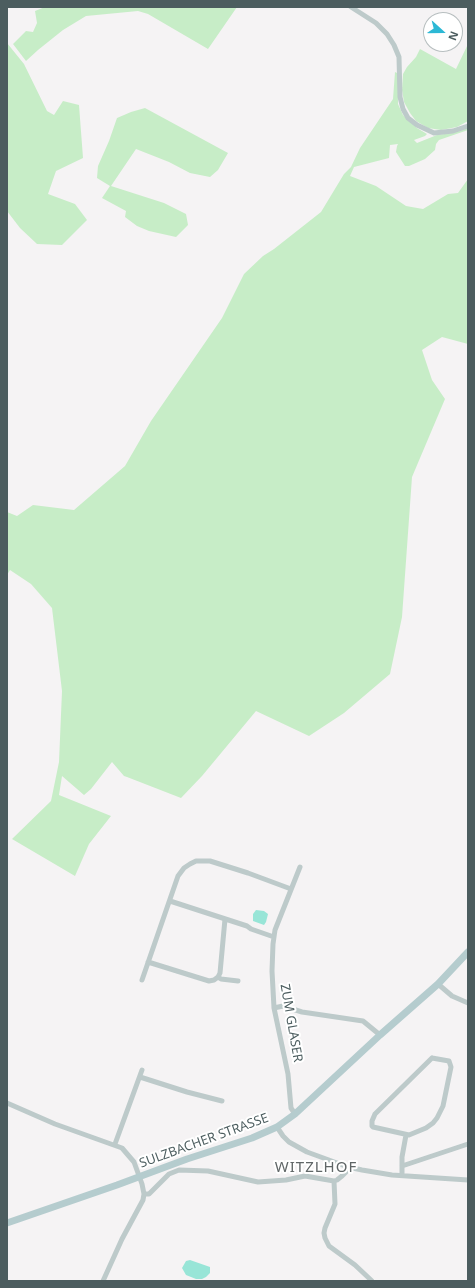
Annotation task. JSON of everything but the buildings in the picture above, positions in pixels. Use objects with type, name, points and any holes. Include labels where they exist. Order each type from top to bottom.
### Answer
[{"type":"main road","name":"SULZBACHER STRASSE","points":[[7,1223],[140,1177],[187,1159],[252,1138],[277,1127],[295,1114],[380,1035],[438,984],[468,952]]},
{"type":"street","points":[[351,7],[376,23],[387,34],[394,45],[399,57],[400,97],[402,109],[408,118],[417,125],[434,133],[453,131],[468,126]]},
{"type":"street","points":[[142,980],[178,876],[190,864],[196,861],[210,861],[248,873],[290,889]]},
{"type":"street","name":"ZUM GLASER","points":[[295,1114],[291,1108],[288,1074],[274,1008],[272,972],[274,937],[279,918],[300,867]]},
{"type":"street","points":[[170,901],[247,926],[274,937]]},
{"type":"street","points":[[148,962],[209,981],[214,980],[220,973],[225,919]]},
{"type":"street","points":[[218,977],[221,980],[238,981]]},
{"type":"street","points":[[438,984],[452,996],[468,1003]]},
{"type":"street","points":[[274,1008],[283,1006],[302,1012],[364,1021],[380,1035]]},
{"type":"street","points":[[435,1058],[449,1061],[451,1067],[441,1112],[433,1123],[409,1135],[406,1134],[373,1127],[373,1118],[375,1114],[429,1059],[435,1058]]},
{"type":"street","points":[[115,1144],[142,1070]]},
{"type":"street","points":[[140,1077],[222,1101]]},
{"type":"street","points":[[7,1103],[55,1124],[115,1144],[122,1148],[134,1162],[140,1177],[144,1194],[143,1200],[141,1207],[122,1239],[103,1281]]},
{"type":"street","points":[[277,1127],[289,1142],[307,1152],[348,1167],[402,1176],[468,1180]]},
{"type":"street","points":[[402,1176],[402,1157],[406,1134]]},
{"type":"street","points":[[402,1166],[468,1144]]},
{"type":"street","points":[[144,1194],[149,1194],[169,1174],[186,1169],[208,1171],[258,1182],[286,1180],[305,1176],[334,1181],[348,1170],[348,1167]]},
{"type":"street","points":[[334,1181],[335,1204],[325,1228],[325,1238],[329,1246],[355,1265],[372,1281]]},
{"type":"shaded area","points":[[45,7],[237,7],[208,49],[148,14],[138,11],[86,16],[63,30],[26,61],[13,44],[26,31],[33,32],[37,23],[35,11]]},
{"type":"shaded area","points":[[7,43],[24,64],[47,111],[54,115],[63,101],[79,105],[83,158],[56,171],[48,194],[75,204],[87,220],[62,245],[37,244],[20,228],[7,211]]},
{"type":"shaded area","points":[[468,44],[468,121],[457,127],[441,130],[428,128],[416,121],[404,102],[402,90],[403,74],[420,49],[456,69]]},
{"type":"shaded area","points":[[395,72],[398,76],[398,104],[403,115],[417,128],[427,134],[414,140],[417,143],[437,135],[452,133],[468,128],[468,130],[439,140],[436,144],[435,150],[425,159],[409,166],[405,166],[396,152],[398,144],[390,145],[389,158],[354,167],[350,176],[376,186],[406,206],[423,209],[448,194],[458,193],[468,179],[468,344],[442,337],[422,350],[432,380],[445,399],[412,477],[402,617],[390,674],[344,713],[309,736],[256,711],[202,776],[181,798],[124,776],[112,762],[91,789],[84,795],[62,776],[59,795],[111,816],[89,844],[75,876],[12,839],[51,801],[59,762],[62,691],[52,608],[31,584],[10,570],[7,575],[7,512],[17,516],[33,505],[74,510],[125,466],[151,421],[222,318],[244,274],[263,256],[321,212],[344,174],[351,167],[360,148],[393,99]]},
{"type":"shaded area","points":[[145,108],[228,153],[218,170],[210,177],[190,173],[169,162],[136,149],[111,186],[164,203],[186,214],[188,225],[176,237],[149,231],[137,226],[125,217],[126,211],[102,198],[110,186],[97,178],[98,166],[117,118]]},
{"type":"shaded area","points":[[256,910],[264,911],[268,914],[264,925],[253,921],[253,914]]},
{"type":"shaded area","points":[[190,1260],[210,1267],[210,1273],[202,1279],[196,1279],[186,1275],[182,1268],[186,1261]]},
{"type":"district","name":"WITZLHOF","points":[[316,1168]]}]
